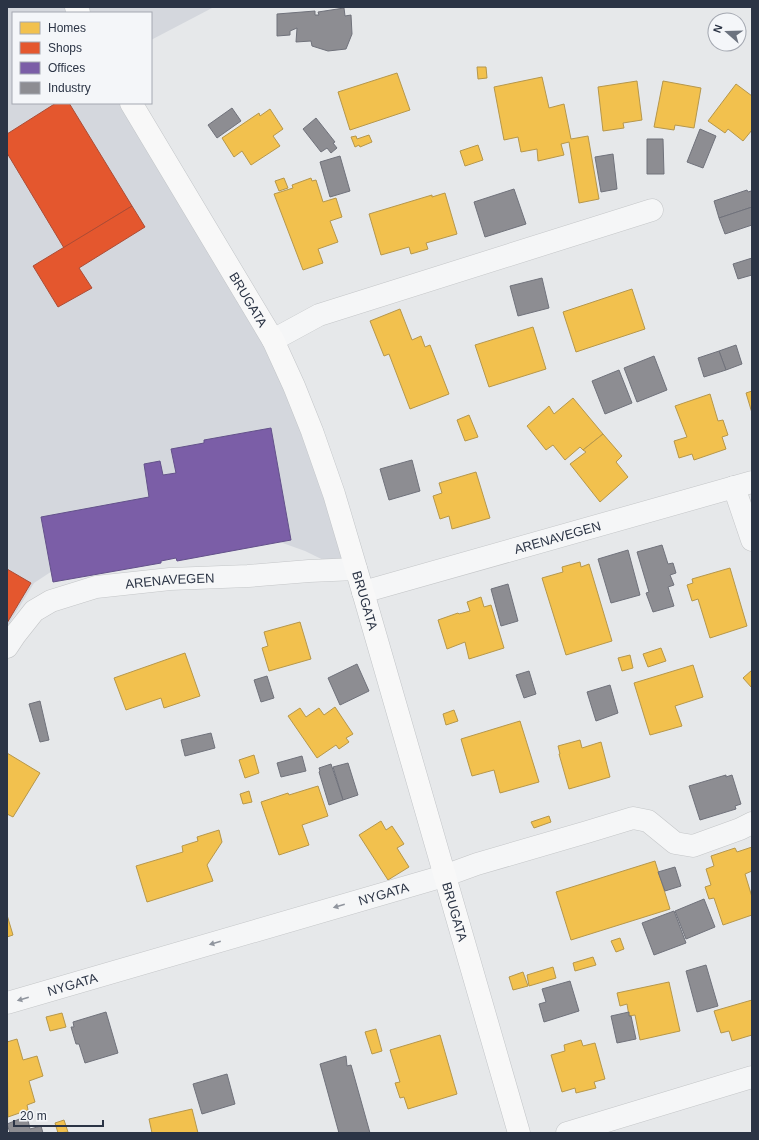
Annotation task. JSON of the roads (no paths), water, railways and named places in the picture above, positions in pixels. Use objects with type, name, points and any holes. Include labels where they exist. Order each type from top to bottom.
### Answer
[{"type":"main road","name":"BRUGATA","points":[[131,104],[273,340],[312,431],[334,494],[519,1133]]},
{"type":"street","points":[[273,340],[319,315],[652,210]]},
{"type":"street","points":[[743,484],[752,540]]},
{"type":"street","name":"ARENAVEGEN","points":[[362,592],[743,484]]},
{"type":"street","name":"ARENAVEGEN","points":[[7,647],[34,611],[51,601],[96,588],[170,579],[356,569]]},
{"type":"street","name":"NYGATA","points":[[7,1003],[444,876],[477,864],[633,818],[648,821],[675,843],[693,846],[740,829],[752,823]]},
{"type":"street","points":[[567,1133],[752,1077]]}]
